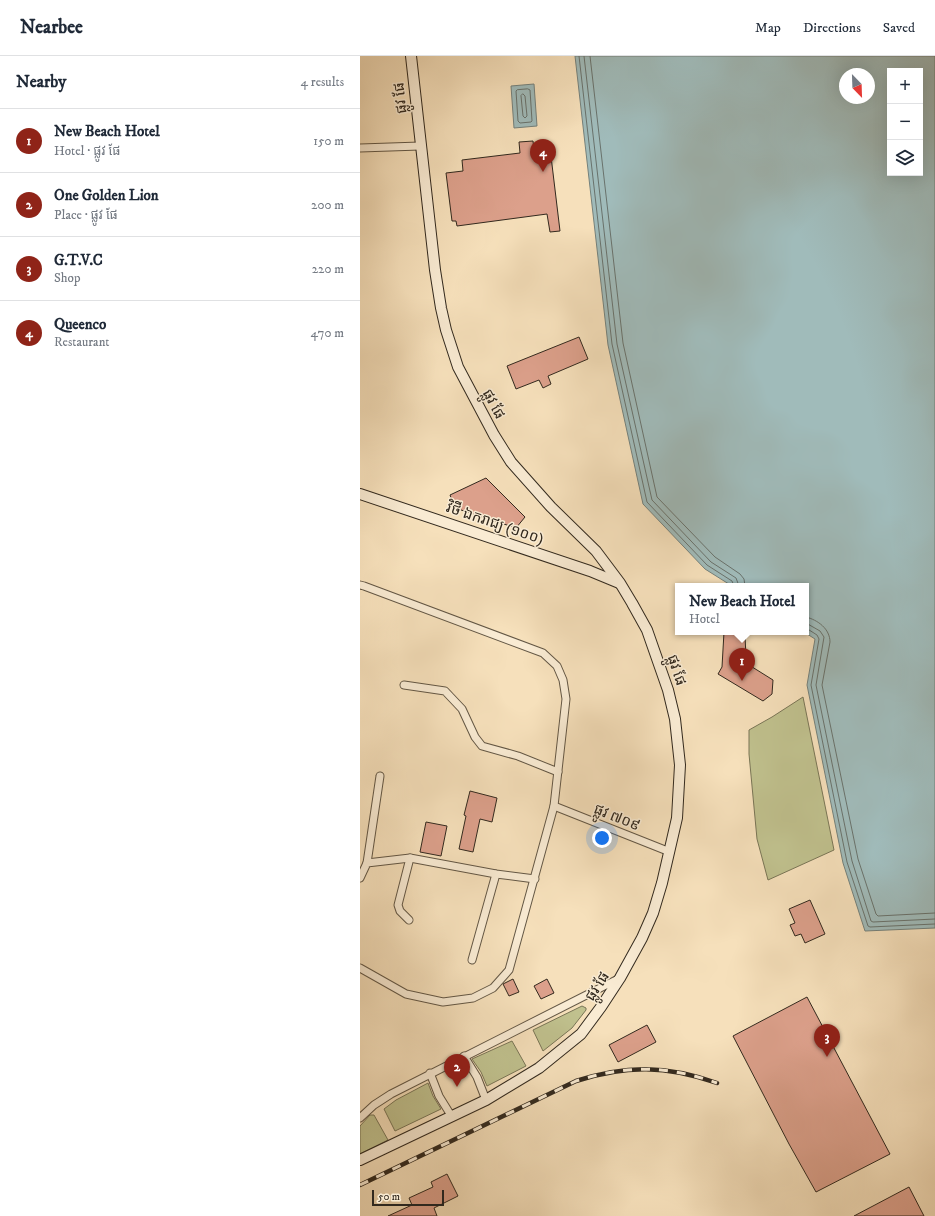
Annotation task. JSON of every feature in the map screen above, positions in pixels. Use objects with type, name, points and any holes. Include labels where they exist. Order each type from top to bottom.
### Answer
[{"type":"street","name":"ផ្លូវ ផែ","points":[[360,1160],[486,1100],[539,1068],[581,1034],[620,978],[642,938],[653,913],[670,852],[677,818],[680,765],[675,719],[668,690],[647,630],[620,583],[596,551],[551,508],[511,462],[494,434],[458,367],[446,330],[434,262],[411,56]]},
{"type":"street","points":[[360,148],[420,146]]},
{"type":"street","name":"វិថី ឯករាជ្យ (១០០)","points":[[360,494],[620,583]]},
{"type":"street","points":[[582,569],[593,564],[596,558],[596,551]]},
{"type":"street","points":[[360,585],[542,653],[557,666],[563,680],[566,698],[554,806],[509,970],[493,988],[474,998],[443,1002],[406,994],[360,968]]},
{"type":"street","points":[[404,685],[444,691],[462,708],[475,737],[482,746],[518,756],[558,772]]},
{"type":"street","points":[[360,878],[367,863],[380,776]]},
{"type":"street","name":"ផ្លូវ ៧០៩","points":[[554,806],[670,852]]},
{"type":"street","points":[[367,863],[410,858],[496,874],[535,879]]},
{"type":"street","points":[[409,920],[400,911],[398,905],[410,858]]},
{"type":"street","points":[[472,960],[496,874]]},
{"type":"street","points":[[360,1118],[380,1101],[430,1073],[620,978]]},
{"type":"street","points":[[464,1056],[477,1077],[486,1100]]},
{"type":"street","points":[[430,1073],[439,1096],[452,1117]]},
{"type":"green space","points":[[803,697],[834,850],[768,880],[757,839],[749,754],[749,730]]},
{"type":"green space","points":[[582,1006],[586,1008],[586,1010],[572,1028],[543,1051],[533,1030]]},
{"type":"green space","points":[[512,1041],[526,1066],[487,1086],[481,1072],[472,1059]]},
{"type":"green space","points":[[428,1083],[433,1096],[441,1109],[395,1131],[384,1109],[396,1100]]},
{"type":"green space","points":[[370,1115],[374,1115],[388,1140],[360,1154],[360,1126]]},
{"type":"water","points":[[575,56],[935,56],[935,928],[865,931],[843,863],[807,685],[815,639],[809,635],[809,583],[727,583],[705,569],[643,504],[608,345]]},
{"type":"water","points":[[534,84],[537,126],[514,128],[511,86]]},
{"type":"building","points":[[533,141],[534,150],[550,148],[560,231],[550,232],[547,214],[457,226],[456,221],[452,221],[446,173],[463,171],[462,160],[520,153],[519,142]]},
{"type":"building","points":[[579,337],[588,359],[548,376],[551,384],[543,388],[539,380],[516,389],[507,366]]},
{"type":"building","points":[[486,478],[525,517],[516,528],[455,508],[450,495]]},
{"type":"building","points":[[724,635],[745,635],[746,657],[749,665],[773,680],[772,694],[763,701],[718,674],[722,667]]},
{"type":"building","points":[[470,791],[497,798],[492,822],[480,819],[473,852],[459,849],[466,816],[464,815]]},
{"type":"building","points":[[426,822],[447,826],[441,856],[420,852]]},
{"type":"building","points":[[810,900],[825,934],[805,943],[801,934],[795,936],[790,925],[795,923],[789,909]]},
{"type":"building","points":[[513,979],[519,992],[509,996],[503,984]]},
{"type":"building","points":[[547,979],[554,993],[541,999],[534,986]]},
{"type":"building","points":[[807,997],[890,1154],[816,1192],[789,1144],[733,1036]]},
{"type":"building","points":[[647,1025],[656,1042],[618,1062],[609,1045]]},
{"type":"building","points":[[447,1174],[458,1196],[434,1208],[437,1216],[388,1216],[412,1205],[409,1198],[433,1187],[431,1182]]},
{"type":"building","points":[[909,1187],[924,1216],[854,1216]]},
{"type":"railway","points":[[360,1185],[576,1081],[612,1072],[646,1069],[680,1073],[717,1083]]},
{"type":"place","name":"Queenco","points":[[543,172]]},
{"type":"place","name":"New Beach Hotel","points":[[742,681]]},
{"type":"place","name":"G.T.V.C","points":[[827,1057]]},
{"type":"place","name":"One Golden Lion","points":[[457,1087]]}]
